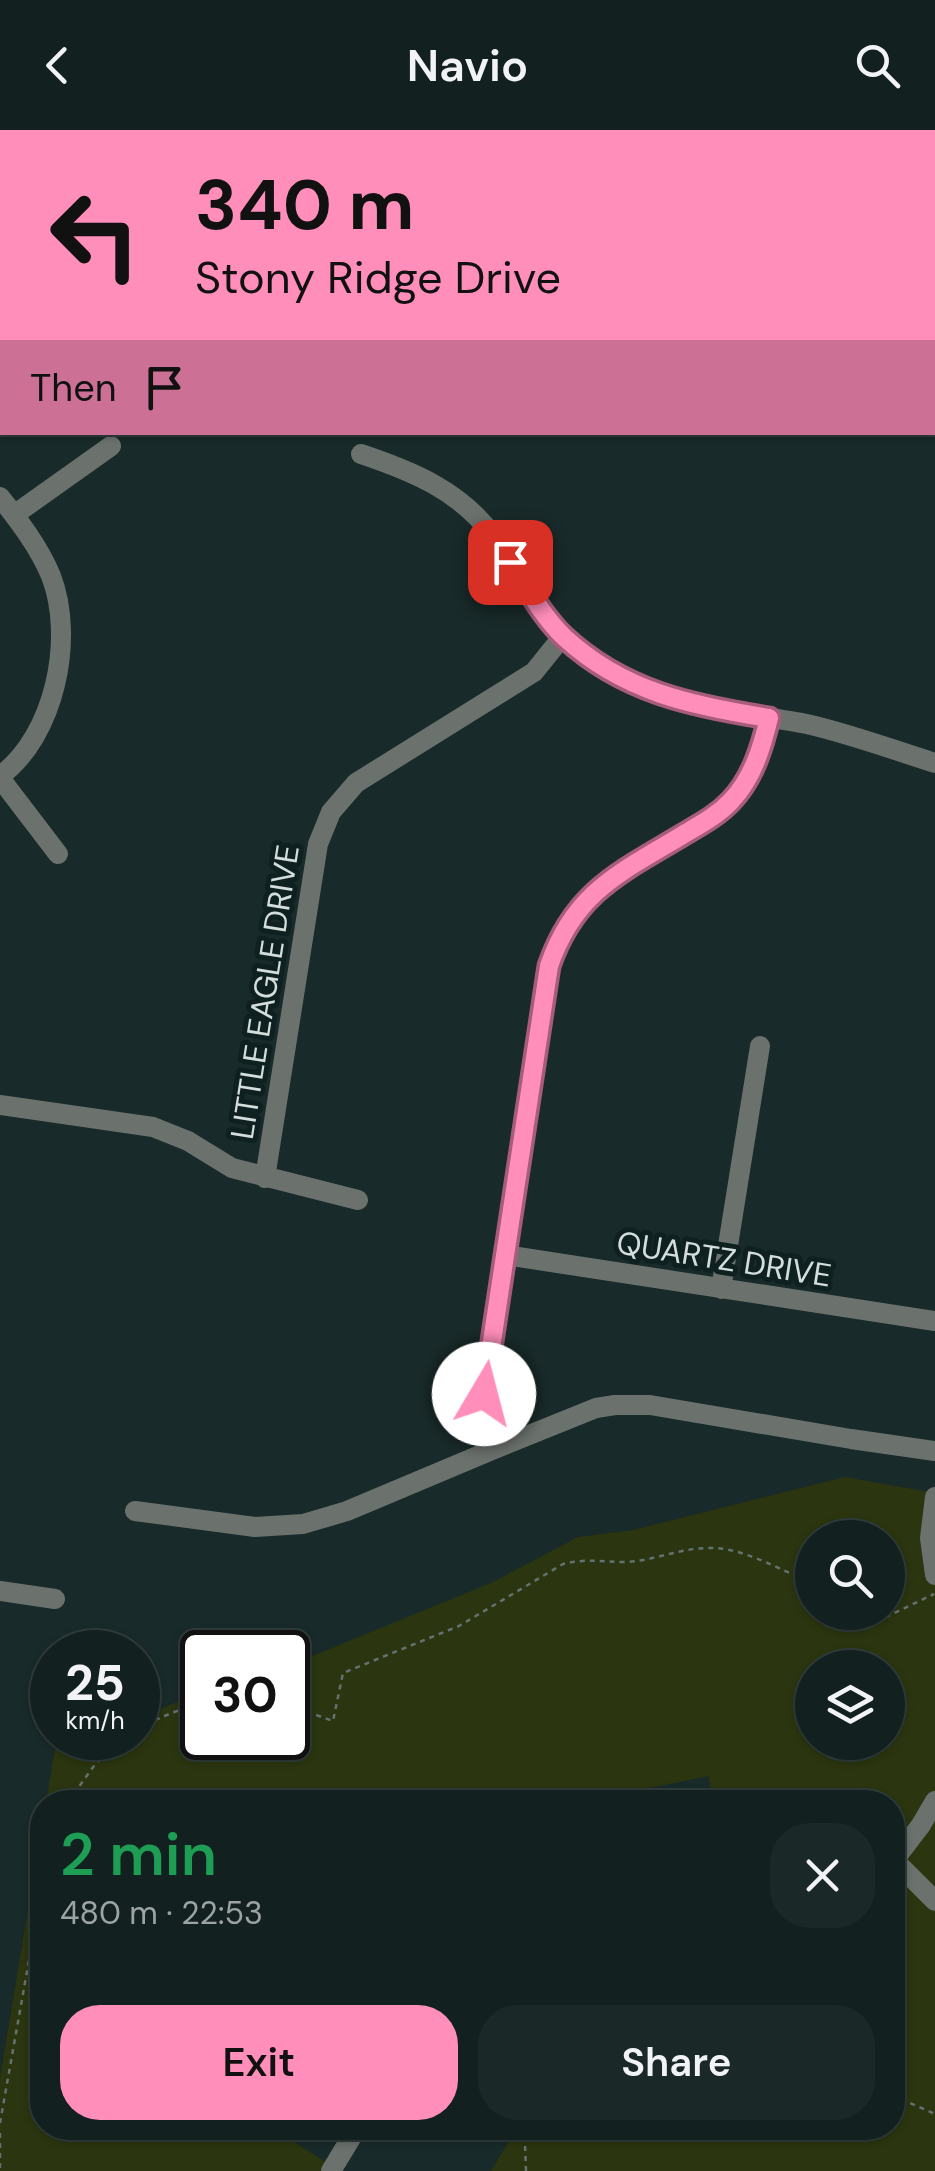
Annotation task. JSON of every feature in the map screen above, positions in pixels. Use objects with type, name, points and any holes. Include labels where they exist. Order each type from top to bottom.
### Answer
[{"type":"street","points":[[14,515],[111,446]]},
{"type":"street","points":[[361,454],[444,488],[493,535],[544,614],[563,636],[633,684],[716,710],[809,724],[935,763]]},
{"type":"street","points":[[0,497],[50,576],[61,634],[55,682],[41,727],[21,757],[0,777],[58,854]]},
{"type":"street","name":"LITTLE EAGLE DRIVE","points":[[265,1178],[318,844],[331,812],[356,784],[534,672],[563,636]]},
{"type":"street","points":[[492,1450],[484,1417],[484,1394],[549,966],[556,947],[581,906],[598,888],[711,818],[732,800],[758,758],[769,718]]},
{"type":"street","points":[[721,1290],[760,1046]]},
{"type":"street","points":[[0,1105],[153,1127],[188,1141],[232,1168],[358,1200]]},
{"type":"street","name":"QUARTZ DRIVE","points":[[505,1256],[935,1319]]},
{"type":"street","points":[[135,1511],[255,1527],[303,1524],[348,1511],[596,1408],[633,1404],[935,1451]]},
{"type":"street","points":[[935,1497],[930,1538],[935,1575]]},
{"type":"street","points":[[0,1590],[55,1599]]},
{"type":"street","points":[[905,1846],[935,1801]]},
{"type":"street","points":[[905,1872],[935,1901]]},
{"type":"street","points":[[331,2171],[350,2140]]},
{"type":"path","points":[[310,1712],[333,1721],[344,1673],[458,1626],[563,1564],[578,1560],[622,1562],[714,1548],[744,1554],[795,1575]]},
{"type":"path","points":[[905,1608],[935,1593]]},
{"type":"path","points":[[77,1790],[100,1760]]},
{"type":"path","points":[[0,2123],[30,1954]]},
{"type":"path","points":[[905,2101],[935,2114]]},
{"type":"path","points":[[0,2133],[0,2171]]},
{"type":"path","points":[[526,2140],[526,2171]]},
{"type":"green space","points":[[845,1477],[935,1493],[935,2171],[491,2171],[510,2140],[905,2140],[905,1790],[710,1790],[709,1776],[644,1790],[48,1790],[53,1760],[160,1760],[160,1709],[180,1701],[180,1760],[310,1760],[310,1657],[493,1582],[578,1537],[633,1530]]},
{"type":"green space","points":[[30,1897],[30,2140],[291,2140],[339,2171],[0,2171],[0,2078]]},
{"type":"route","points":[[484,1394],[549,966],[556,947],[566,927],[598,888],[711,818],[732,800],[758,758],[769,718],[662,696],[593,660],[563,636],[544,614],[510,562]]}]
